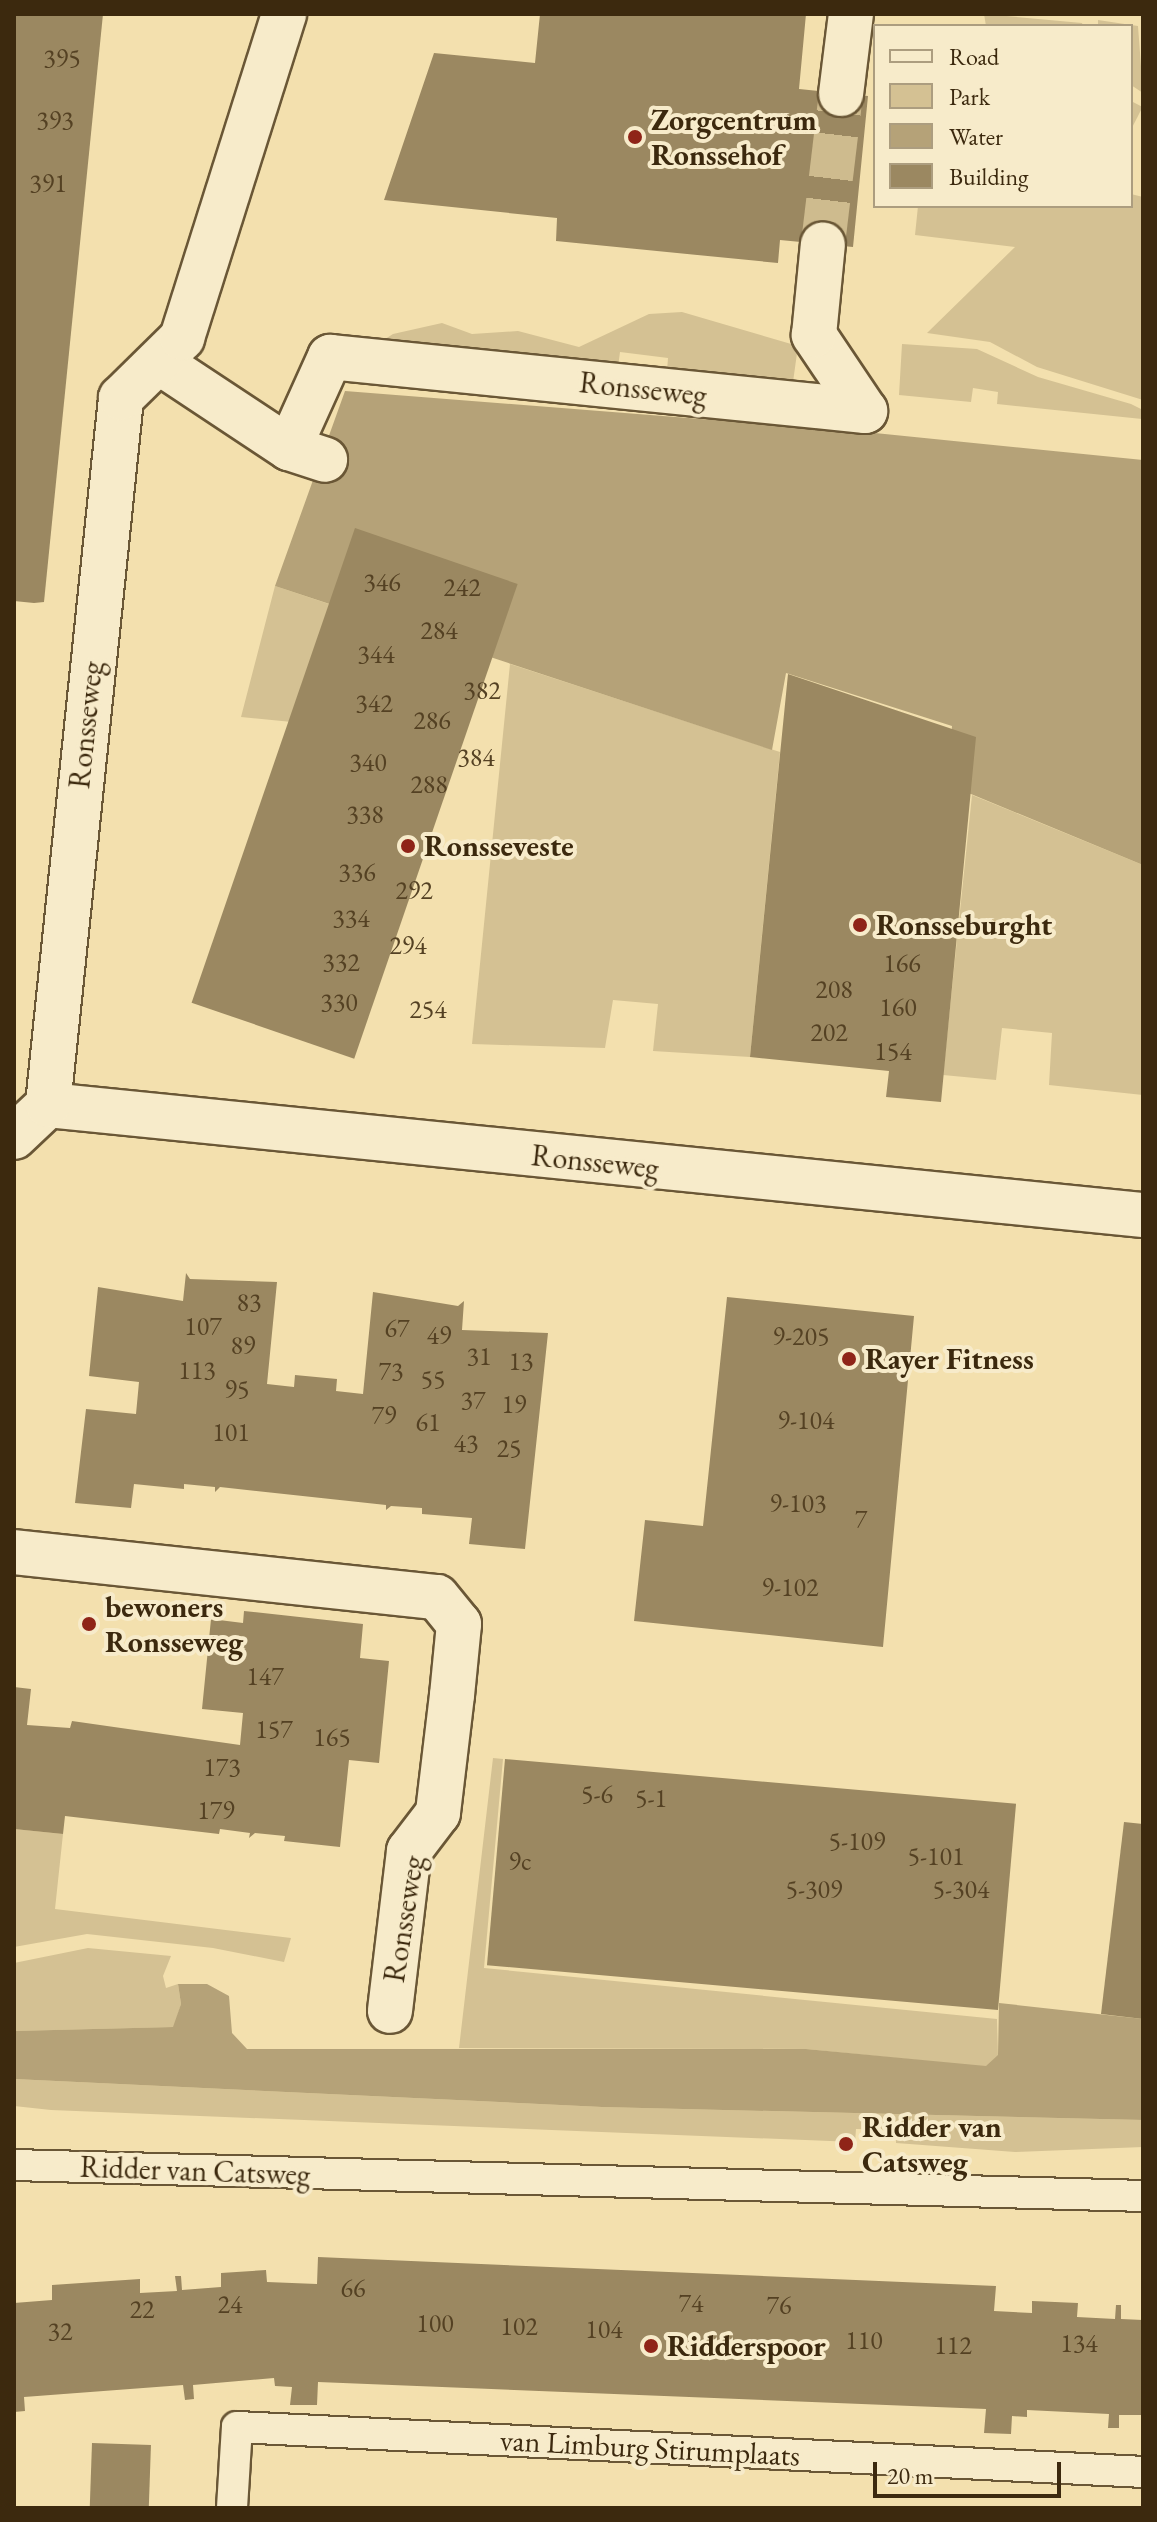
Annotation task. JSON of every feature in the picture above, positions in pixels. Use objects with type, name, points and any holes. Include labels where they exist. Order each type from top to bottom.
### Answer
[{"type":"street","name":"Ronsseweg","points":[[284,14],[182,338],[121,398],[48,1105],[1143,1215]]},
{"type":"street","points":[[841,94],[851,14]]},
{"type":"street","name":"Ronsseweg","points":[[159,362],[307,454],[330,357],[865,421],[814,335],[823,244]]},
{"type":"street","points":[[14,1137],[48,1105]]},
{"type":"street","name":"Ronsseweg","points":[[14,1552],[437,1597],[459,1624],[438,1813],[409,1851],[390,2011]]},
{"type":"lane","name":"Ridder van Catsweg","points":[[14,2165],[1143,2196]]},
{"type":"lane","name":"van Limburg Stirumplaats","points":[[232,2508],[237,2427],[1143,2472]]},
{"type":"green space","points":[[984,14],[1082,24],[986,24]]},
{"type":"green space","points":[[1098,20],[1125,24],[1098,24]]},
{"type":"green space","points":[[1133,25],[1138,26],[1143,93],[1133,86]]},
{"type":"green space","points":[[1133,102],[1143,107],[1133,126]]},
{"type":"green space","points":[[1133,194],[1143,197],[1143,400],[1037,367],[990,342],[927,333],[1015,247],[915,235],[918,208],[1133,208]]},
{"type":"green space","points":[[682,312],[798,346],[793,382],[667,371],[668,358],[620,352],[618,367],[379,343],[393,334],[442,323],[472,334],[518,331],[579,347],[649,314]]},
{"type":"green space","points":[[902,344],[977,349],[1038,377],[1131,404],[1143,410],[1142,419],[997,404],[998,392],[973,388],[971,402],[899,395]]},
{"type":"green space","points":[[275,586],[347,610],[305,1028],[263,1020],[292,722],[241,717]]},
{"type":"green space","points":[[510,664],[780,752],[750,1057],[653,1051],[658,1004],[613,1000],[605,1048],[472,1044]]},
{"type":"green space","points":[[972,795],[1143,865],[1143,1095],[1049,1085],[1052,1033],[1002,1028],[996,1080],[943,1075]]},
{"type":"green space","points":[[493,1758],[503,1759],[484,1968],[997,2019],[998,2056],[986,2067],[806,2049],[459,2048]]},
{"type":"green space","points":[[14,1829],[63,1834],[55,1909],[291,1938],[284,1962],[213,1948],[87,1934],[14,1947]]},
{"type":"green space","points":[[88,1948],[171,1956],[163,1976],[166,1988],[178,1984],[181,2004],[174,2027],[14,2031],[14,1963]]},
{"type":"green space","points":[[14,2079],[602,2107],[1143,2120],[1143,2147],[1015,2152],[896,2143],[896,2130],[856,2129],[855,2142],[51,2110],[14,2106]]},
{"type":"water","points":[[345,391],[865,432],[1143,460],[1143,865],[971,794],[947,791],[952,726],[786,673],[772,750],[275,586]]},
{"type":"water","points":[[178,1984],[207,1984],[229,1996],[232,2033],[247,2049],[806,2049],[986,2066],[998,2055],[999,2003],[1143,2019],[1143,2120],[602,2107],[14,2079],[14,2031],[173,2027],[181,2004]]},
{"type":"building","points":[[14,14],[103,14],[44,602],[34,603],[14,601]]},
{"type":"building","name":"Zorgcentrum Ronssehof","points":[[540,14],[806,14],[799,89],[868,96],[853,247],[780,240],[778,263],[556,241],[557,218],[384,200],[434,53],[535,63]]},
{"type":"building","name":"Ronsseveste","points":[[355,528],[518,584],[354,1059],[192,1003]]},
{"type":"building","name":"Ronsseburght","points":[[788,674],[976,737],[941,1102],[886,1097],[889,1071],[750,1057]]},
{"type":"building","points":[[186,1273],[190,1279],[277,1282],[267,1384],[294,1387],[295,1375],[337,1379],[336,1391],[363,1394],[373,1292],[458,1306],[464,1301],[462,1330],[548,1333],[525,1549],[469,1544],[472,1518],[422,1514],[422,1508],[391,1506],[386,1510],[386,1505],[220,1487],[215,1492],[215,1487],[184,1484],[184,1489],[134,1484],[131,1508],[75,1503],[86,1409],[136,1414],[139,1382],[89,1376],[98,1287],[183,1301]]},
{"type":"building","points":[[727,1297],[914,1316],[883,1647],[634,1621],[645,1520],[703,1526]]},
{"type":"building","points":[[244,1611],[363,1624],[360,1658],[389,1661],[379,1763],[349,1760],[340,1847],[284,1841],[285,1836],[255,1833],[249,1838],[250,1833],[220,1829],[219,1834],[65,1816],[63,1834],[14,1829],[14,1687],[31,1689],[27,1725],[70,1728],[72,1721],[240,1745],[243,1713],[202,1709],[211,1619],[243,1623]]},
{"type":"building","points":[[505,1759],[1016,1804],[998,2010],[487,1965]]},
{"type":"building","points":[[1124,1822],[1143,1824],[1143,2019],[1101,2014]]},
{"type":"building","name":"Ridderspoor","points":[[318,2257],[996,2286],[994,2311],[1032,2313],[1032,2301],[1078,2303],[1077,2317],[1115,2319],[1116,2305],[1121,2305],[1121,2319],[1143,2320],[1143,2415],[1119,2415],[1119,2428],[1108,2428],[1109,2414],[1027,2410],[1027,2417],[1012,2416],[1011,2434],[984,2433],[986,2409],[318,2382],[317,2405],[290,2405],[292,2387],[275,2386],[274,2378],[193,2385],[194,2399],[185,2400],[183,2385],[24,2397],[25,2411],[14,2412],[14,2303],[52,2300],[52,2285],[140,2279],[140,2293],[177,2291],[175,2276],[181,2276],[182,2290],[221,2287],[221,2273],[266,2270],[267,2282],[317,2284]]},
{"type":"building","points":[[92,2443],[151,2445],[149,2508],[90,2508]]},
{"type":"tunnel","points":[[823,244],[841,94]]},
{"type":"place","name":"Zorgcentrum Ronssehof","points":[[635,137]]},
{"type":"place","name":"Ronsseveste","points":[[408,846]]},
{"type":"place","name":"Ronsseburght","points":[[860,925]]},
{"type":"place","name":"Rayer Fitness","points":[[849,1359]]},
{"type":"place","name":"bewoners Ronsseweg","points":[[89,1624]]},
{"type":"place","name":"Ridder van Catsweg","points":[[846,2144]]},
{"type":"place","name":"Ridderspoor","points":[[651,2346]]}]
